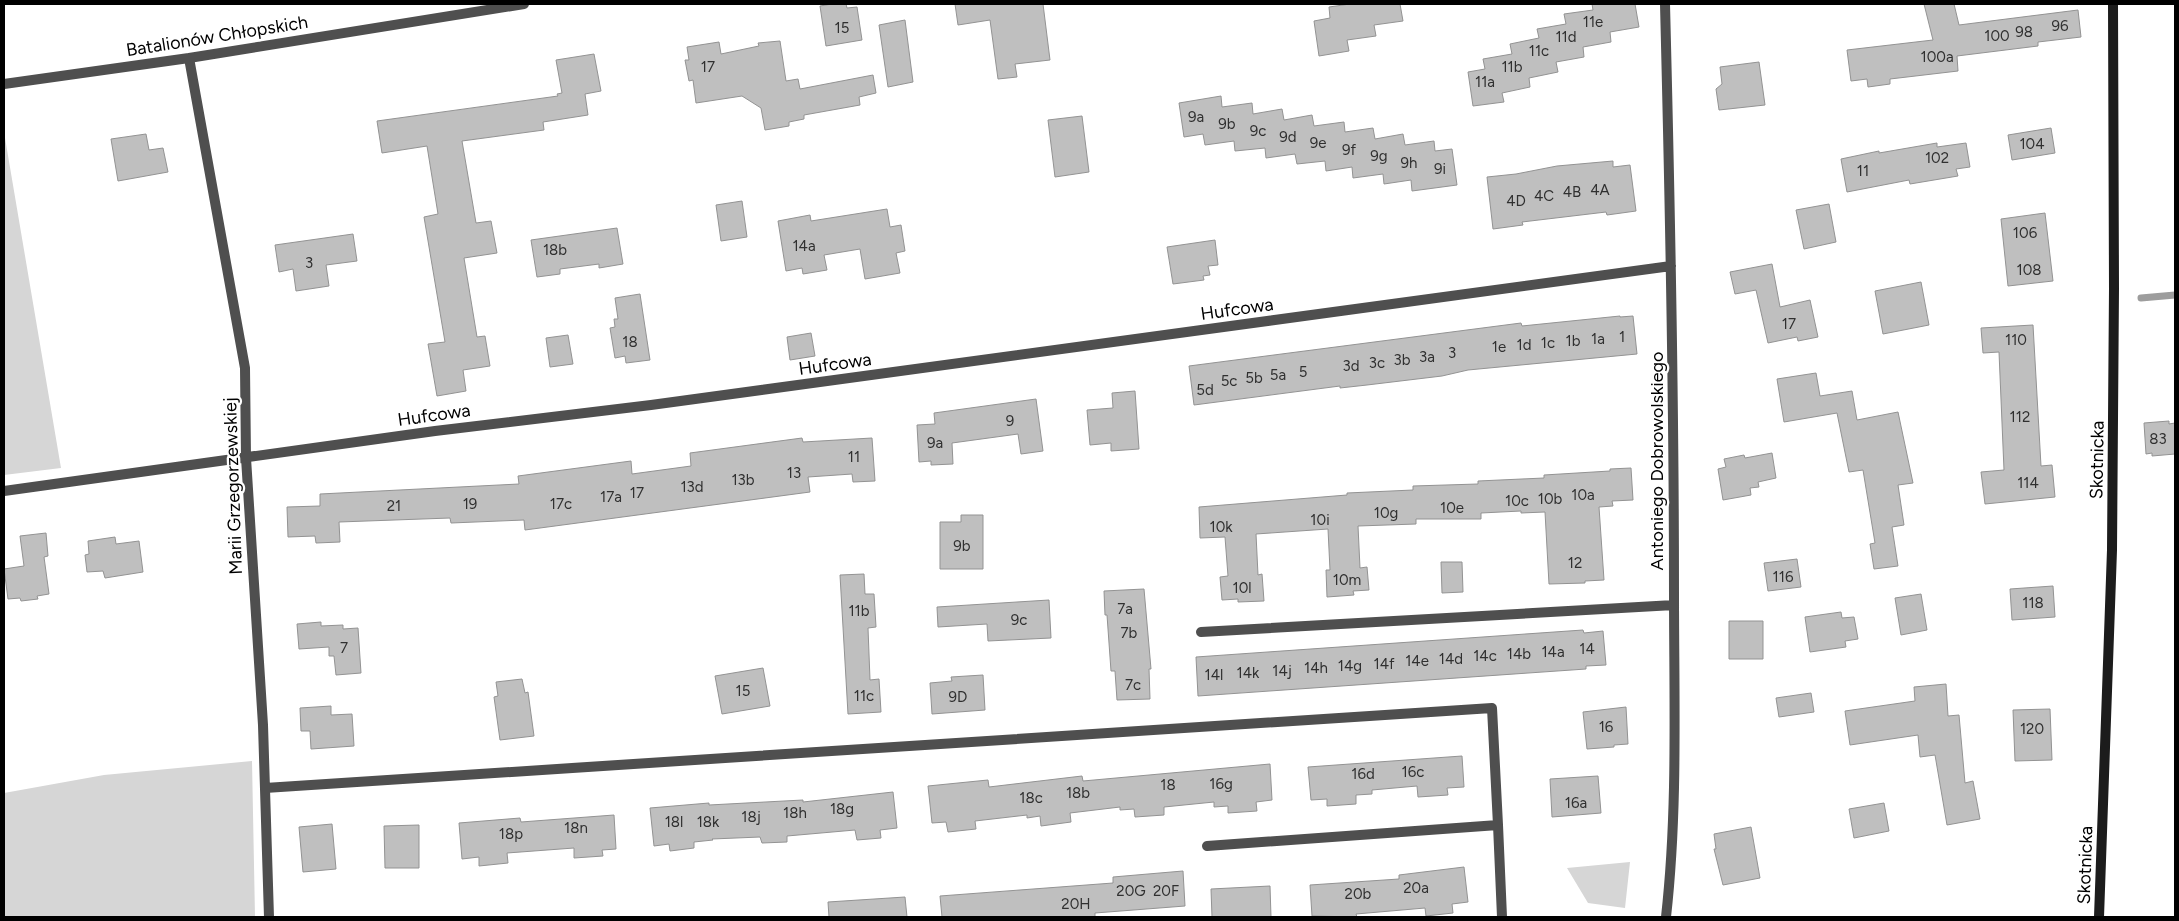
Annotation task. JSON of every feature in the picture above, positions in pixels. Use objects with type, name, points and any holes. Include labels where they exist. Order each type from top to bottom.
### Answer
[{"type":"street","name":"Batalionów Chłopskich","points":[[4,84],[189,58],[524,4]]},
{"type":"street","name":"Antoniego Dobrowolskiego","points":[[1665,4],[1671,266],[1674,605],[1674,761],[1671,872],[1666,917]]},
{"type":"street","name":"Skotnicka","points":[[2099,917],[2112,550],[2114,288],[2113,4]]},
{"type":"street","name":"Marii Grzegorzewskiej","points":[[189,58],[245,368],[246,458],[265,788],[269,917]]},
{"type":"street","name":"Hufcowa","points":[[4,491],[435,431],[660,404],[1671,266]]},
{"type":"street","points":[[1201,632],[1674,605]]},
{"type":"street","points":[[265,788],[1492,708],[1502,917]]},
{"type":"street","points":[[1207,846],[1498,825]]},
{"type":"shaded area","points":[[4,132],[61,468],[4,475]]},
{"type":"shaded area","points":[[252,761],[255,917],[4,917],[4,793],[104,775]]},
{"type":"shaded area","points":[[1630,862],[1625,908],[1588,903],[1567,868]]},
{"type":"building","points":[[846,4],[847,8],[857,7],[862,40],[826,46],[820,6]]},
{"type":"building","points":[[955,4],[1043,4],[1050,60],[1015,64],[1017,77],[998,79],[990,20],[958,25]]},
{"type":"building","points":[[1350,4],[1400,4],[1403,21],[1374,25],[1376,36],[1347,40],[1349,51],[1319,56],[1314,21],[1330,18],[1329,7]]},
{"type":"building","points":[[1592,4],[1635,4],[1639,27],[1610,32],[1611,42],[1583,47],[1584,57],[1556,62],[1558,72],[1529,78],[1530,87],[1502,93],[1504,102],[1473,106],[1468,72],[1485,69],[1483,59],[1512,54],[1510,44],[1539,38],[1537,29],[1566,24],[1564,14],[1593,10]]},
{"type":"building","points":[[1924,4],[1954,4],[1959,25],[2078,10],[2081,37],[2038,42],[2038,46],[1957,56],[1958,71],[1890,79],[1890,84],[1868,87],[1867,79],[1851,81],[1847,50],[1933,40]]},
{"type":"building","points":[[905,20],[913,82],[888,87],[879,25]]},
{"type":"building","points":[[780,41],[786,81],[798,79],[800,89],[873,75],[876,93],[859,97],[860,105],[804,115],[804,119],[789,122],[789,126],[765,130],[761,108],[742,96],[696,103],[693,80],[689,81],[685,60],[689,60],[687,47],[719,42],[721,54],[759,46],[758,43]]},
{"type":"building","points":[[594,54],[601,91],[585,94],[588,115],[543,122],[544,130],[462,141],[476,223],[491,221],[497,253],[464,258],[477,337],[485,336],[490,366],[463,370],[466,391],[437,396],[428,344],[445,342],[424,217],[438,214],[427,146],[382,153],[377,121],[558,96],[557,94],[562,93],[556,60]]},
{"type":"building","points":[[1759,62],[1765,105],[1719,110],[1716,89],[1722,84],[1720,67]]},
{"type":"building","points":[[1221,96],[1222,107],[1252,103],[1253,114],[1282,109],[1284,120],[1312,115],[1314,126],[1344,122],[1345,132],[1373,128],[1375,139],[1403,134],[1405,145],[1434,141],[1435,151],[1452,149],[1457,185],[1412,191],[1411,180],[1384,184],[1383,174],[1353,178],[1352,167],[1326,171],[1325,161],[1297,164],[1295,154],[1266,158],[1265,148],[1235,151],[1234,141],[1205,145],[1203,134],[1184,137],[1179,103]]},
{"type":"building","points":[[1082,116],[1089,172],[1055,177],[1048,120]]},
{"type":"building","points":[[2051,128],[2055,153],[2012,160],[2008,135]]},
{"type":"building","points":[[146,134],[149,150],[163,148],[168,172],[118,181],[111,139]]},
{"type":"building","points":[[1937,143],[1937,147],[1966,143],[1970,167],[1956,169],[1958,176],[1910,184],[1909,180],[1847,192],[1841,159],[1879,151],[1879,153]]},
{"type":"building","points":[[1613,161],[1613,167],[1630,165],[1636,211],[1607,215],[1606,212],[1522,222],[1523,225],[1493,229],[1487,177],[1516,174],[1557,166]]},
{"type":"building","points":[[742,201],[747,237],[721,241],[716,205]]},
{"type":"building","points":[[1829,204],[1836,242],[1804,249],[1796,210]]},
{"type":"building","points":[[887,209],[890,227],[901,225],[905,251],[896,253],[900,273],[865,279],[860,249],[824,255],[827,270],[803,274],[802,268],[786,271],[778,221],[810,215],[811,221]]},
{"type":"building","points":[[2045,213],[2053,281],[2008,286],[2001,219]]},
{"type":"building","points":[[617,228],[623,264],[599,268],[599,264],[560,269],[560,274],[537,277],[531,240]]},
{"type":"building","points":[[353,234],[357,261],[326,265],[329,286],[296,291],[293,269],[279,272],[275,245]]},
{"type":"building","points":[[1215,240],[1218,265],[1208,266],[1210,275],[1203,276],[1204,280],[1173,284],[1167,247]]},
{"type":"building","points":[[1772,264],[1780,307],[1810,300],[1818,337],[1798,341],[1797,337],[1768,343],[1756,290],[1735,294],[1730,272]]},
{"type":"building","points":[[1921,282],[1929,325],[1883,334],[1875,291]]},
{"type":"building","points":[[640,294],[650,360],[626,363],[625,356],[615,358],[610,328],[615,327],[614,319],[618,319],[615,298]]},
{"type":"building","points":[[1633,316],[1637,354],[1468,370],[1442,376],[1340,388],[1340,386],[1194,405],[1189,366],[1521,323],[1522,326]]},
{"type":"building","points":[[2033,325],[2041,466],[2052,465],[2055,497],[1985,504],[1981,472],[2004,470],[1999,352],[1983,353],[1981,328]]},
{"type":"building","points":[[811,333],[815,356],[790,360],[787,337]]},
{"type":"building","points":[[568,335],[573,364],[550,367],[546,338]]},
{"type":"building","points":[[1816,373],[1820,396],[1852,391],[1857,420],[1898,412],[1913,483],[1898,485],[1904,525],[1892,527],[1898,566],[1874,569],[1870,544],[1875,543],[1863,470],[1849,472],[1837,413],[1784,422],[1777,379]]},
{"type":"building","points":[[1135,391],[1139,449],[1111,451],[1111,443],[1090,445],[1087,410],[1113,408],[1112,393]]},
{"type":"building","points":[[1036,399],[1043,451],[1021,454],[1018,434],[952,443],[953,464],[931,465],[931,461],[919,462],[917,425],[935,424],[934,413]]},
{"type":"building","points":[[2169,421],[2169,424],[2175,423],[2175,454],[2152,456],[2152,453],[2146,454],[2144,423]]},
{"type":"building","points":[[802,438],[803,442],[872,438],[875,481],[853,482],[852,474],[808,477],[810,492],[525,530],[524,520],[451,523],[450,518],[339,522],[340,542],[316,543],[315,536],[288,537],[287,507],[320,506],[320,494],[519,484],[518,476],[631,461],[632,474],[691,466],[690,453]]},
{"type":"building","points":[[1772,453],[1776,478],[1758,482],[1759,487],[1750,488],[1751,495],[1723,500],[1718,469],[1726,467],[1724,459],[1744,455],[1745,458]]},
{"type":"building","points":[[1631,468],[1633,500],[1612,501],[1613,506],[1599,507],[1604,580],[1585,581],[1585,583],[1549,584],[1545,512],[1481,513],[1481,519],[1416,519],[1416,524],[1358,526],[1360,568],[1367,567],[1369,590],[1353,591],[1354,595],[1327,597],[1326,570],[1330,570],[1328,529],[1256,534],[1258,575],[1262,574],[1264,601],[1238,602],[1238,599],[1222,600],[1220,577],[1228,576],[1225,537],[1200,538],[1199,507],[1347,495],[1347,493],[1413,490],[1413,486],[1478,484],[1478,481],[1544,478],[1544,475]]},
{"type":"building","points":[[961,515],[983,515],[983,569],[940,569],[940,522],[961,522]]},
{"type":"building","points":[[46,533],[48,556],[44,557],[49,594],[37,596],[38,599],[21,601],[20,598],[8,599],[4,569],[24,566],[20,536]]},
{"type":"building","points":[[115,537],[116,544],[139,541],[143,572],[105,578],[103,571],[87,572],[85,555],[89,554],[88,541]]},
{"type":"building","points":[[1797,559],[1801,587],[1768,591],[1764,563]]},
{"type":"building","points":[[1441,562],[1462,562],[1463,592],[1442,593]]},
{"type":"building","points":[[864,574],[865,594],[874,594],[876,627],[868,628],[870,680],[879,679],[881,712],[848,714],[840,575]]},
{"type":"building","points":[[2053,586],[2055,617],[2012,620],[2010,589]]},
{"type":"building","points":[[1144,589],[1151,669],[1149,669],[1150,699],[1117,700],[1115,671],[1111,671],[1104,591]]},
{"type":"building","points":[[1921,594],[1927,630],[1901,635],[1895,598]]},
{"type":"building","points":[[1049,600],[1051,638],[988,641],[987,624],[938,627],[937,607]]},
{"type":"building","points":[[1841,612],[1842,618],[1854,617],[1858,639],[1845,641],[1846,647],[1810,652],[1805,617]]},
{"type":"building","points":[[1729,621],[1763,621],[1763,659],[1729,659]]},
{"type":"building","points":[[321,622],[321,626],[343,625],[343,629],[358,628],[361,673],[336,675],[334,656],[329,656],[329,647],[299,649],[297,624]]},
{"type":"building","points":[[1583,630],[1584,633],[1603,631],[1606,665],[1586,666],[1586,669],[1198,696],[1196,657]]},
{"type":"building","points":[[763,668],[770,706],[722,714],[715,676]]},
{"type":"building","points":[[983,675],[985,710],[932,714],[930,683],[952,681],[951,677]]},
{"type":"building","points":[[522,679],[525,693],[528,692],[534,736],[500,740],[494,697],[498,696],[496,682]]},
{"type":"building","points":[[1946,684],[1948,716],[1959,715],[1965,783],[1973,781],[1980,819],[1947,825],[1935,755],[1920,757],[1918,735],[1850,745],[1845,711],[1915,701],[1914,687]]},
{"type":"building","points":[[1811,693],[1814,712],[1779,717],[1776,698]]},
{"type":"building","points":[[331,706],[331,715],[352,714],[354,746],[311,749],[310,731],[301,731],[300,708]]},
{"type":"building","points":[[1626,707],[1628,744],[1587,749],[1583,712]]},
{"type":"building","points":[[2050,709],[2052,760],[2015,761],[2013,710]]},
{"type":"building","points":[[1462,756],[1464,787],[1447,788],[1448,795],[1418,797],[1417,786],[1372,790],[1372,794],[1356,795],[1356,804],[1327,806],[1327,799],[1311,800],[1308,767]]},
{"type":"building","points":[[1270,764],[1272,800],[1256,802],[1257,811],[1228,813],[1228,806],[1214,807],[1214,802],[1164,807],[1164,815],[1135,817],[1134,809],[1120,810],[1120,807],[1070,813],[1071,822],[1041,826],[1040,816],[1027,818],[1027,815],[975,821],[976,829],[948,832],[946,822],[932,823],[928,786],[988,780],[989,787],[1082,776],[1083,781]]},
{"type":"building","points":[[1598,776],[1601,813],[1552,817],[1550,779]]},
{"type":"building","points":[[893,792],[897,828],[880,830],[881,838],[857,840],[855,830],[787,836],[787,842],[762,843],[760,837],[712,839],[694,842],[694,848],[670,851],[669,844],[654,846],[650,808],[709,803],[709,805],[803,800],[803,802]]},
{"type":"building","points":[[1884,803],[1889,831],[1854,838],[1849,809]]},
{"type":"building","points":[[614,815],[616,849],[602,850],[603,856],[574,858],[574,848],[507,853],[508,863],[479,866],[479,857],[462,859],[459,823],[520,818],[521,822]]},
{"type":"building","points":[[332,824],[336,869],[303,872],[299,827]]},
{"type":"building","points":[[419,825],[419,868],[385,868],[384,826]]},
{"type":"building","points":[[1751,827],[1760,878],[1723,885],[1714,849],[1716,849],[1714,834]]},
{"type":"building","points":[[1464,867],[1468,902],[1452,904],[1453,913],[1426,916],[1425,908],[1356,914],[1357,917],[1312,916],[1310,885],[1399,879],[1399,875]]},
{"type":"building","points":[[1183,871],[1185,906],[1095,913],[1095,917],[942,917],[940,896],[1113,883],[1113,877]]},
{"type":"building","points":[[1270,886],[1271,917],[1212,917],[1211,889]]},
{"type":"building","points":[[905,897],[907,917],[829,917],[828,902]]},
{"type":"waterway","points":[[2141,298],[2175,295]]}]
